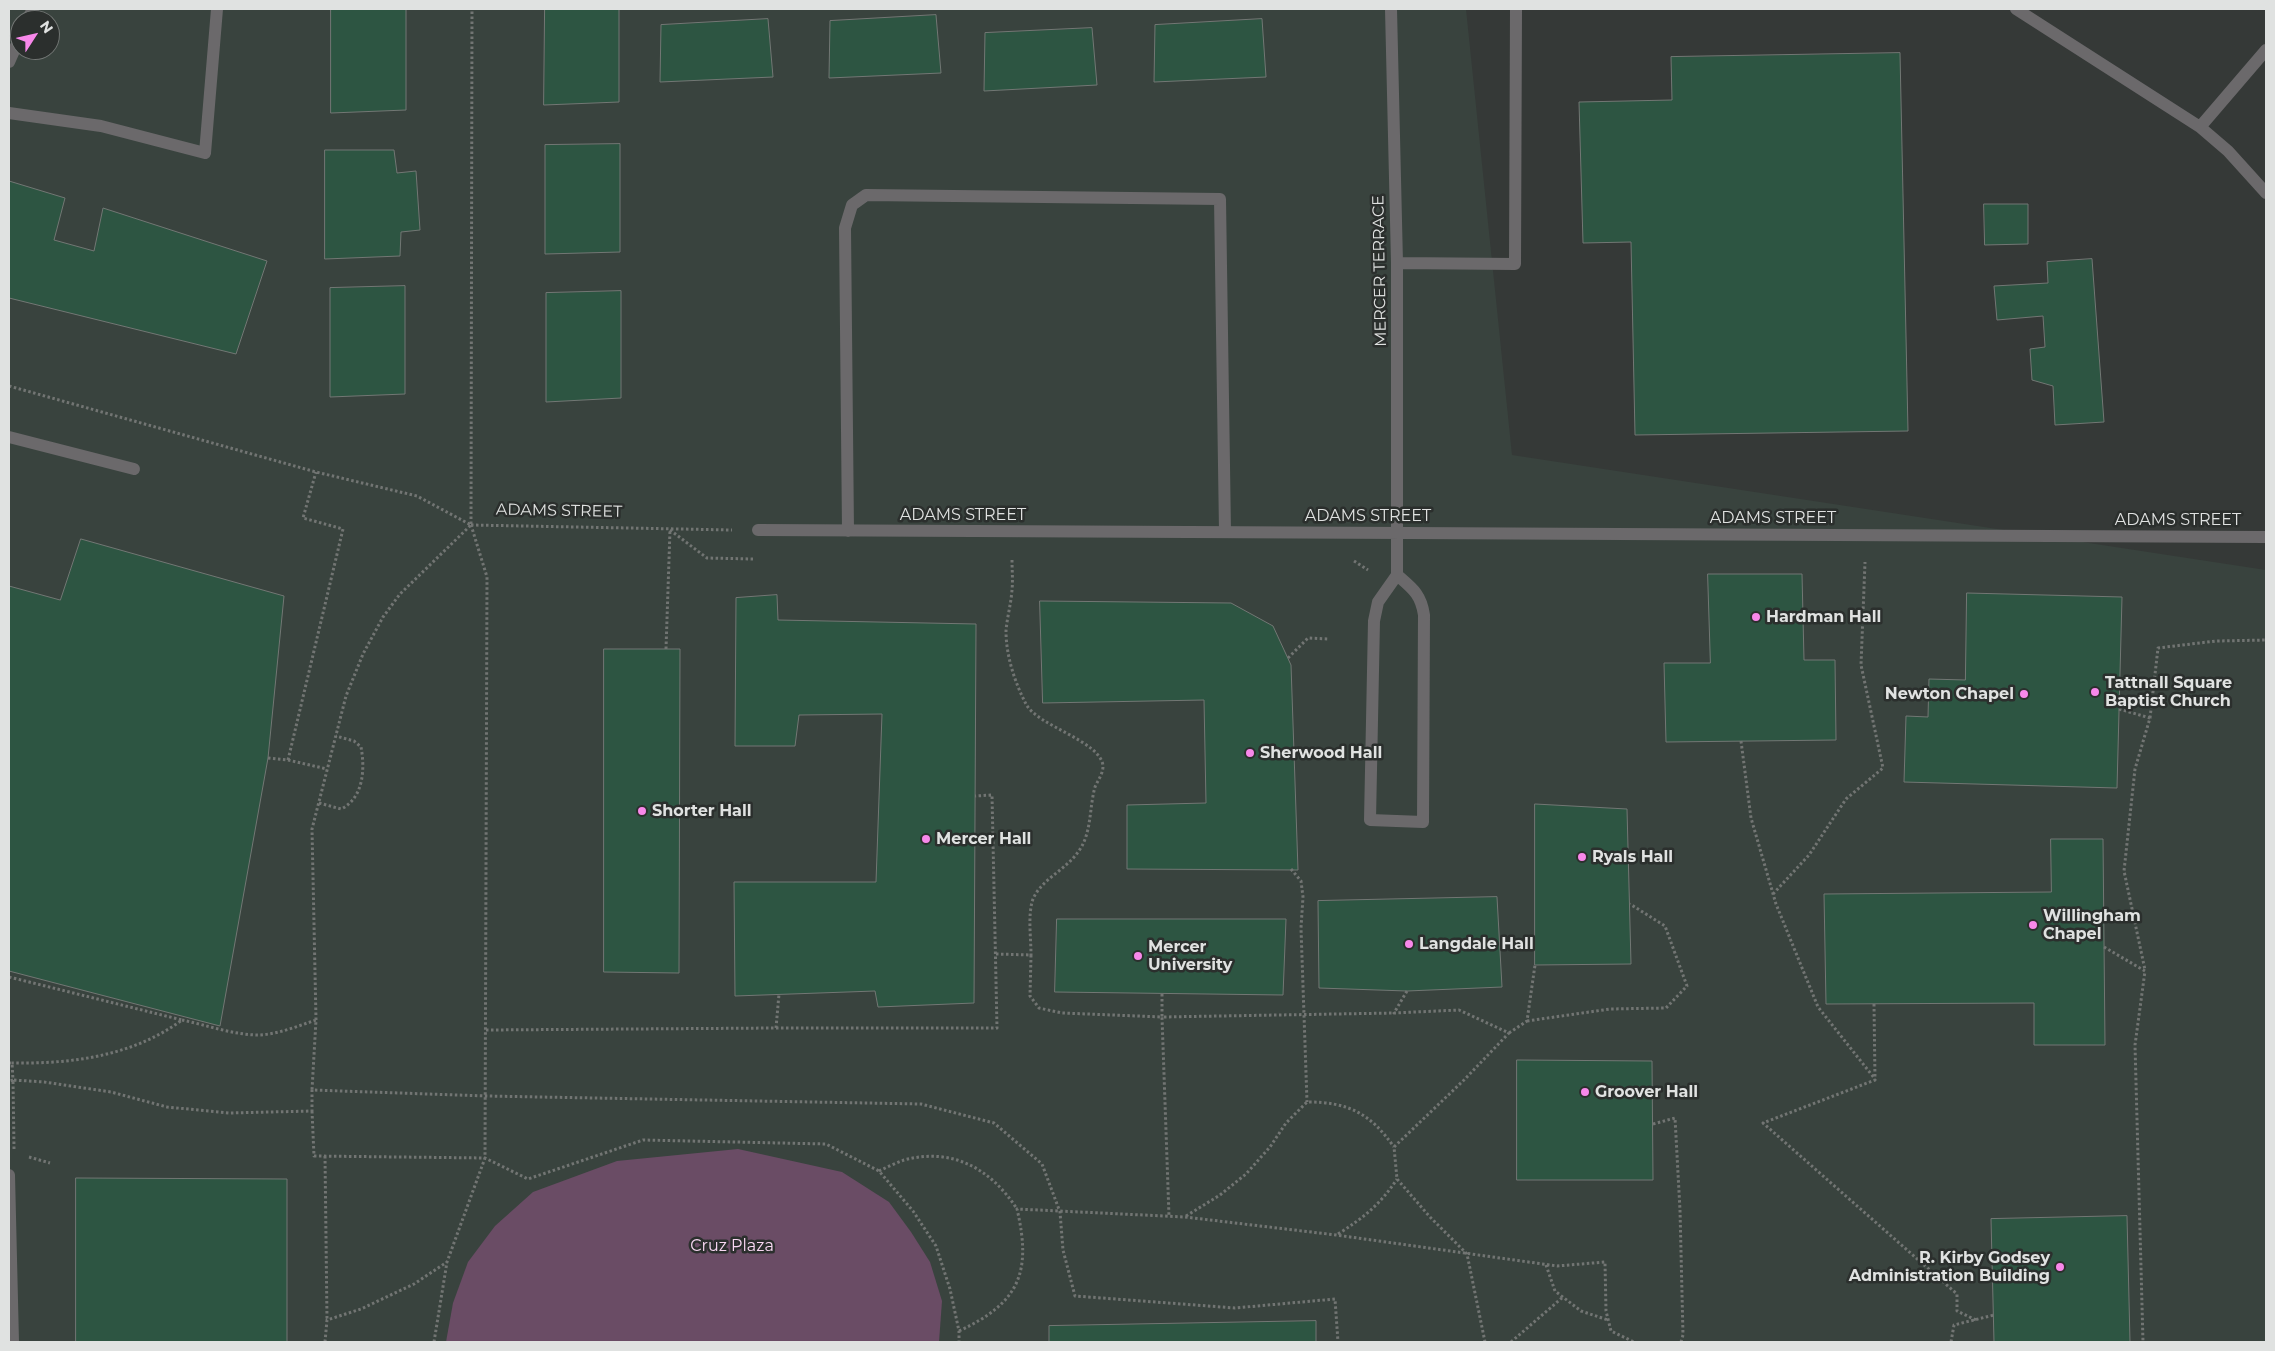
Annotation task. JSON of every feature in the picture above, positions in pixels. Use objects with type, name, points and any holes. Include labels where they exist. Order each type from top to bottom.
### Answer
[{"type":"street","points":[[9,113],[101,126],[205,153],[217,9]]},
{"type":"street","name":"MERCER TERRACE","points":[[1392,9],[1397,263],[1397,574]]},
{"type":"street","points":[[1397,263],[1515,264],[1516,9]]},
{"type":"street","points":[[2016,9],[2200,127],[2228,151],[2266,193]]},
{"type":"street","points":[[2200,127],[2266,50]]},
{"type":"street","points":[[848,531],[845,228],[852,206],[866,195],[1220,199],[1225,532]]},
{"type":"street","points":[[9,437],[134,469]]},
{"type":"street","name":"ADAMS STREET","points":[[758,530],[2266,537]]},
{"type":"street","points":[[1397,574],[1414,590],[1422,602],[1424,615],[1423,822],[1370,820],[1374,621],[1378,602],[1397,574]]},
{"type":"street","points":[[9,1175],[13,1342]]},
{"type":"path","points":[[434,1342],[447,1262],[485,1158],[487,578],[471,525],[472,9]]},
{"type":"path","points":[[9,386],[316,472],[417,496],[471,525]]},
{"type":"path","points":[[288,760],[343,529],[302,518],[316,472]]},
{"type":"path","points":[[471,525],[400,594],[383,617],[360,662],[346,696],[318,803],[312,829],[316,1020],[312,1090],[314,1156],[485,1158],[528,1180],[643,1140],[826,1144],[879,1171],[914,1211],[936,1246],[950,1289],[960,1331],[959,1342]]},
{"type":"path","name":"ADAMS STREET","points":[[471,525],[670,530],[758,530]]},
{"type":"path","points":[[666,649],[670,530]]},
{"type":"path","points":[[1773,894],[1810,855],[1846,799],[1883,768],[1861,666],[1866,535]]},
{"type":"path","points":[[1012,560],[1012,589],[1006,632],[1010,661],[1027,706],[1039,718],[1061,728],[1098,753],[1103,764],[1103,772],[1091,802],[1084,842],[1078,853],[1039,890],[1032,901],[1030,996],[1039,1008],[1062,1013],[1162,1017],[1459,1010],[1509,1033]]},
{"type":"path","points":[[1288,658],[1308,638],[1329,639]]},
{"type":"path","points":[[2143,1342],[2135,1045],[2145,971],[2124,871],[2135,769],[2150,718],[2158,648],[2216,641],[2266,640]]},
{"type":"path","points":[[2119,708],[2150,718]]},
{"type":"path","points":[[318,803],[341,809],[347,806],[355,796],[362,780],[364,762],[361,746],[354,741],[336,736]]},
{"type":"path","points":[[1741,741],[1751,818],[1773,894],[1818,1007],[1875,1080]]},
{"type":"path","points":[[268,758],[288,760],[327,769]]},
{"type":"path","points":[[486,1030],[997,1028],[992,796],[975,796]]},
{"type":"path","points":[[1291,869],[1300,881],[1303,897],[1301,928],[1306,1102]]},
{"type":"path","points":[[1394,1147],[1464,1080],[1509,1033],[1527,1020],[1610,1009],[1666,1008],[1687,986],[1665,926],[1630,904]]},
{"type":"path","points":[[2104,947],[2145,971]]},
{"type":"path","points":[[996,954],[1031,955]]},
{"type":"path","points":[[1527,1020],[1535,966]]},
{"type":"path","points":[[9,977],[242,1034],[259,1035],[281,1032],[316,1020]]},
{"type":"path","points":[[1394,1013],[1407,991]]},
{"type":"path","points":[[776,1028],[779,994]]},
{"type":"path","points":[[1162,994],[1169,1216]]},
{"type":"path","points":[[1874,1004],[1875,1080]]},
{"type":"path","points":[[14,1152],[10,1063],[48,1064],[79,1060],[138,1046],[164,1033],[182,1020]]},
{"type":"path","points":[[11,1080],[44,1082],[111,1092],[167,1107],[229,1113],[312,1111]]},
{"type":"path","points":[[1875,1080],[1763,1123],[1957,1294],[1957,1311],[1976,1320]]},
{"type":"path","points":[[312,1090],[486,1096],[921,1104],[994,1123],[1042,1164],[1060,1212],[1064,1250],[1075,1296],[1235,1308],[1335,1299],[1338,1342]]},
{"type":"path","points":[[1185,1217],[1220,1195],[1246,1174],[1270,1147],[1286,1122],[1306,1102],[1325,1102],[1345,1106],[1366,1115],[1381,1130],[1394,1147],[1397,1179],[1430,1217],[1467,1254],[1485,1342]]},
{"type":"path","points":[[1653,1124],[1674,1118],[1680,1210],[1683,1335],[1681,1342]]},
{"type":"path","points":[[23,1155],[50,1163]]},
{"type":"path","points":[[325,1156],[327,1320],[325,1342]]},
{"type":"path","points":[[879,1171],[904,1160],[933,1156],[965,1161],[990,1177],[1008,1194],[1017,1209],[1022,1232],[1024,1258],[1018,1281],[1005,1303],[983,1320],[960,1331]]},
{"type":"path","points":[[1336,1235],[1366,1216],[1385,1197],[1397,1179]]},
{"type":"path","points":[[1017,1209],[1185,1217],[1336,1235],[1557,1266],[1605,1262],[1608,1320],[1611,1331],[1634,1342]]},
{"type":"path","points":[[327,1320],[361,1309],[414,1284],[447,1262]]},
{"type":"path","points":[[1546,1265],[1555,1291],[1581,1311],[1608,1320]]},
{"type":"path","points":[[1511,1342],[1564,1297]]},
{"type":"path","points":[[1951,1342],[1954,1325],[1994,1315]]},
{"type":"shaded area","name":"Mercer University","points":[[9,9],[1466,9],[1512,455],[2266,570],[2266,1342],[9,1342]]},
{"type":"green space","name":"Cruz Plaza","points":[[738,1149],[842,1172],[889,1202],[930,1262],[942,1301],[939,1342],[446,1342],[453,1303],[468,1262],[495,1226],[533,1192],[617,1161]]},
{"type":"building","points":[[331,9],[406,9],[406,110],[331,113]]},
{"type":"building","points":[[545,9],[619,9],[619,102],[544,105]]},
{"type":"building","points":[[936,15],[941,73],[829,78],[830,21]]},
{"type":"building","points":[[768,19],[773,77],[660,82],[661,25]]},
{"type":"building","points":[[1262,19],[1266,77],[1154,82],[1155,25]]},
{"type":"building","points":[[1092,28],[1097,85],[984,91],[985,33]]},
{"type":"building","points":[[1900,53],[1908,431],[1635,435],[1631,242],[1583,243],[1579,102],[1672,100],[1671,57]]},
{"type":"building","points":[[620,144],[620,252],[545,254],[545,145]]},
{"type":"building","points":[[325,150],[394,150],[397,173],[416,171],[420,230],[401,232],[400,256],[325,259]]},
{"type":"building","points":[[9,181],[65,198],[54,240],[94,251],[103,208],[267,261],[236,354],[9,298]]},
{"type":"building","points":[[1984,204],[2028,204],[2028,244],[1985,245]]},
{"type":"building","points":[[2092,259],[2104,422],[2055,425],[2053,386],[2032,380],[2030,349],[2045,347],[2043,316],[1997,320],[1994,286],[2048,283],[2047,262]]},
{"type":"building","points":[[405,286],[405,394],[330,397],[330,288]]},
{"type":"building","points":[[621,291],[621,398],[546,402],[546,293]]},
{"type":"building","points":[[81,539],[284,596],[268,758],[220,1026],[9,971],[9,586],[60,600]]},
{"type":"building","name":"Hardman Hall","points":[[1708,574],[1802,574],[1804,660],[1835,660],[1836,740],[1666,742],[1664,663],[1710,663]]},
{"type":"building","name":"Newton Chapel","points":[[1967,593],[2122,597],[2117,788],[1904,782],[1906,716],[1928,717],[1929,679],[1965,680]]},
{"type":"building","name":"Mercer Hall","points":[[777,595],[778,620],[976,624],[974,1003],[878,1007],[875,991],[735,996],[734,882],[876,882],[882,714],[799,715],[795,746],[735,746],[736,598]]},
{"type":"building","name":"Sherwood Hall","points":[[1040,601],[1231,603],[1273,626],[1291,665],[1298,870],[1127,869],[1127,805],[1206,803],[1204,700],[1043,703]]},
{"type":"building","name":"Shorter Hall","points":[[604,649],[680,649],[679,973],[604,972]]},
{"type":"building","name":"Ryals Hall","points":[[1535,804],[1627,809],[1631,964],[1535,965]]},
{"type":"building","name":"Willingham Chapel","points":[[2051,839],[2103,839],[2105,1045],[2034,1045],[2034,1003],[1826,1004],[1824,894],[2051,892]]},
{"type":"building","name":"Langdale Hall","points":[[1497,897],[1502,987],[1407,991],[1319,988],[1318,901]]},
{"type":"building","points":[[1057,919],[1286,919],[1283,995],[1055,992]]},
{"type":"building","name":"Groover Hall","points":[[1517,1060],[1652,1061],[1653,1180],[1517,1180]]},
{"type":"building","points":[[76,1178],[287,1179],[287,1342],[76,1342]]},
{"type":"building","name":"R. Kirby Godsey Administration Building","points":[[2127,1216],[2130,1342],[1994,1342],[1991,1219]]},
{"type":"building","points":[[1316,1321],[1316,1342],[1049,1342],[1049,1326]]},
{"type":"place","name":"Hardman Hall","points":[[1756,617]]},
{"type":"place","name":"Tattnall Square Baptist Church","points":[[2095,692]]},
{"type":"place","name":"Newton Chapel","points":[[2024,694]]},
{"type":"place","name":"Sherwood Hall","points":[[1250,753]]},
{"type":"place","name":"Shorter Hall","points":[[642,811]]},
{"type":"place","name":"Mercer Hall","points":[[926,839]]},
{"type":"place","name":"Ryals Hall","points":[[1582,857]]},
{"type":"place","name":"Willingham Chapel","points":[[2033,925]]},
{"type":"place","name":"Langdale Hall","points":[[1409,944]]},
{"type":"place","name":"Mercer University","points":[[1138,956]]},
{"type":"place","name":"Groover Hall","points":[[1585,1092]]},
{"type":"place","name":"R. Kirby Godsey Administration Building","points":[[2060,1267]]}]
